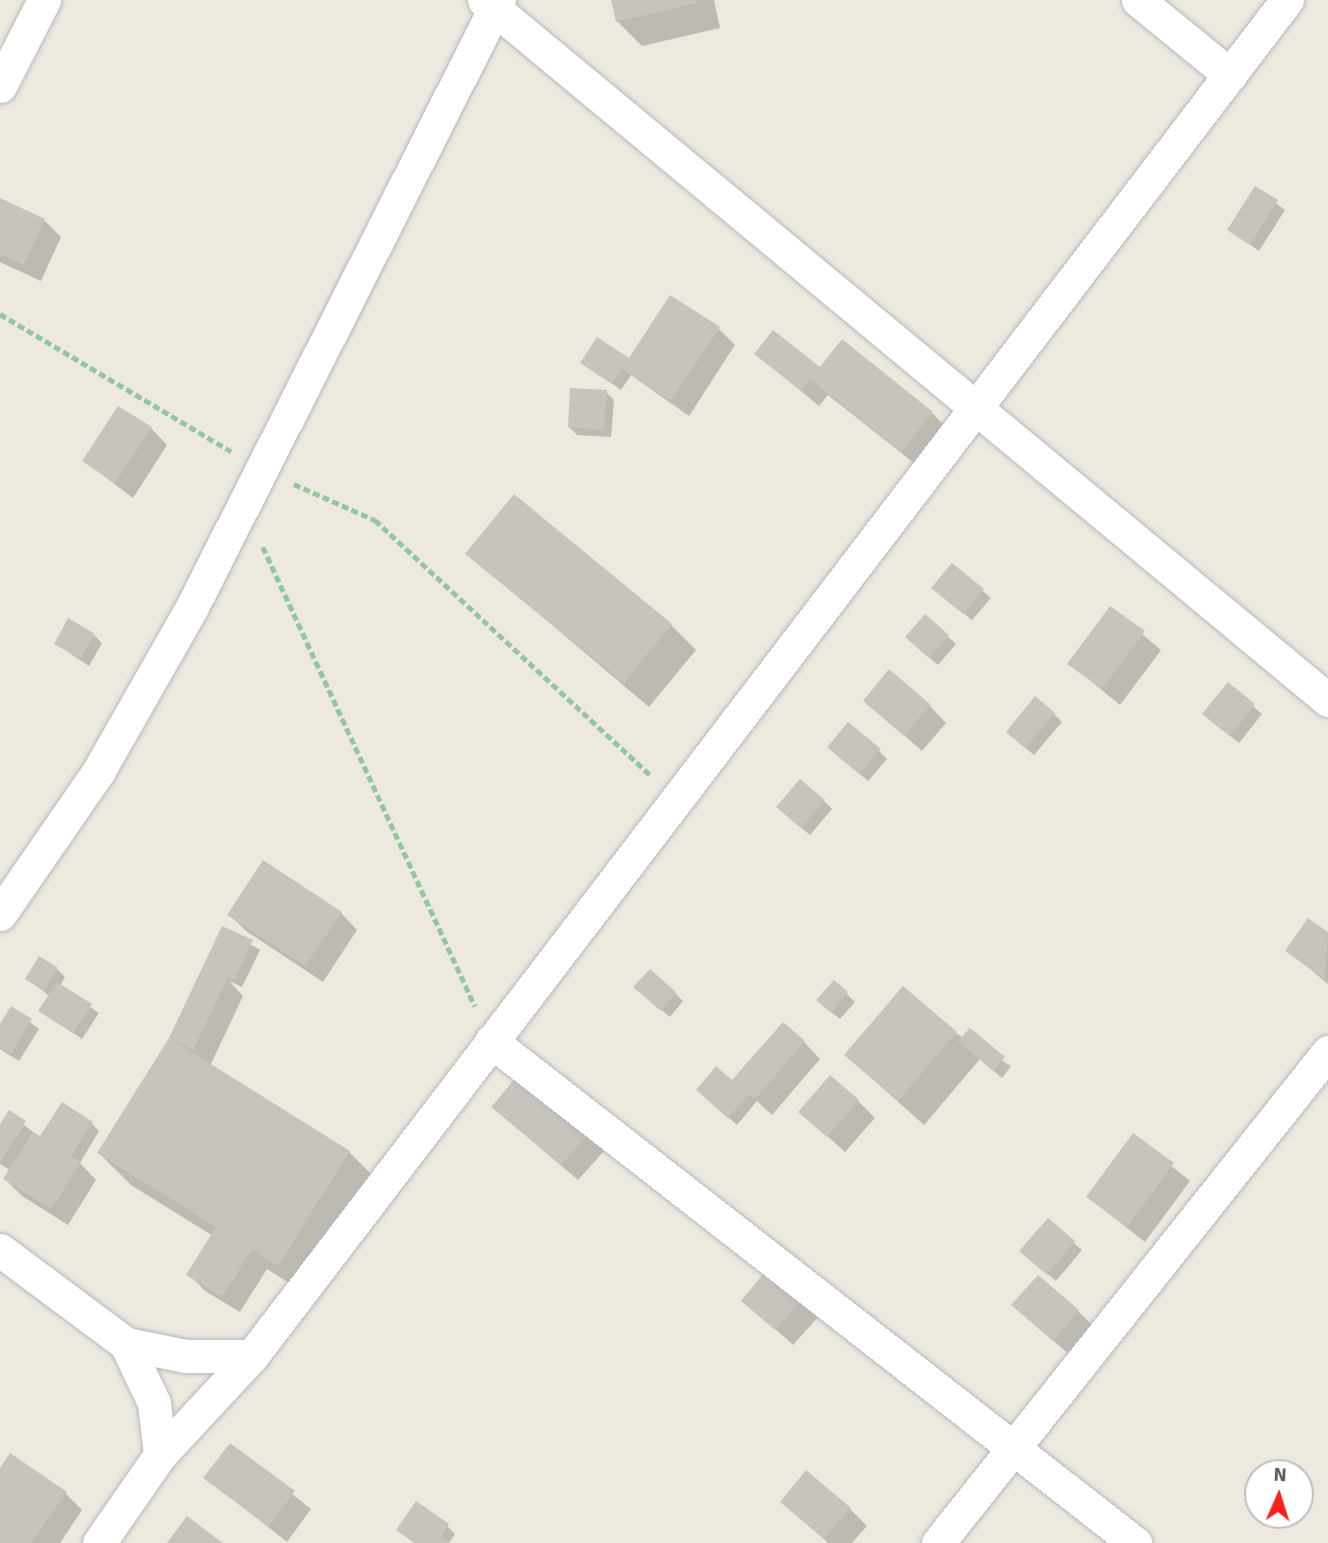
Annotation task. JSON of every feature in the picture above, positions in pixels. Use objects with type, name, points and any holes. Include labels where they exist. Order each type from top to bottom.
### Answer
[{"type":"street","points":[[0,86],[44,0]]},
{"type":"street","points":[[1138,0],[1230,75]]},
{"type":"street","points":[[99,1543],[160,1455],[252,1356],[1287,0]]},
{"type":"street","points":[[0,915],[98,772],[192,607],[493,2],[1328,700]]},
{"type":"street","points":[[491,1041],[1135,1543]]},
{"type":"street","points":[[938,1543],[1328,1052]]},
{"type":"street","points":[[0,1250],[126,1344],[186,1356],[252,1356]]},
{"type":"street","points":[[126,1344],[154,1404],[160,1455]]},
{"type":"path","points":[[0,314],[262,470],[375,520],[677,800]]},
{"type":"path","points":[[244,505],[491,1041]]},
{"type":"building","points":[[611,0],[696,0],[696,3],[616,22]]},
{"type":"building","points":[[1255,186],[1278,200],[1250,245],[1227,230]]},
{"type":"building","points":[[0,198],[45,219],[24,265],[0,254]]},
{"type":"building","points":[[670,295],[720,327],[671,401],[622,369],[612,384],[580,363],[597,337],[629,358]]},
{"type":"building","points":[[773,330],[820,367],[842,339],[933,412],[901,452],[810,379],[801,391],[754,354]]},
{"type":"building","points":[[570,388],[607,390],[604,430],[568,427]]},
{"type":"building","points":[[118,406],[152,427],[115,483],[82,461]]},
{"type":"building","points":[[514,494],[672,624],[624,683],[465,554]]},
{"type":"building","points":[[952,563],[984,589],[963,614],[931,588]]},
{"type":"building","points":[[1110,606],[1145,631],[1102,689],[1067,664]]},
{"type":"building","points":[[925,614],[949,635],[929,658],[905,637]]},
{"type":"building","points":[[68,618],[95,634],[81,659],[54,644]]},
{"type":"building","points":[[889,669],[931,705],[904,736],[863,701]]},
{"type":"building","points":[[1228,682],[1255,704],[1230,736],[1202,714]]},
{"type":"building","points":[[1035,696],[1055,713],[1025,748],[1006,732]]},
{"type":"building","points":[[848,722],[881,749],[859,774],[827,747]]},
{"type":"building","points":[[800,779],[825,800],[801,828],[776,807]]},
{"type":"building","points":[[263,860],[342,912],[305,966],[227,915]]},
{"type":"building","points":[[1308,918],[1328,932],[1325,979],[1285,951]]},
{"type":"building","points":[[222,926],[253,940],[234,980],[228,977],[193,1050],[169,1038]]},
{"type":"building","points":[[39,956],[58,968],[44,991],[25,979]]},
{"type":"building","points":[[650,969],[676,992],[661,1011],[633,987]]},
{"type":"building","points":[[834,980],[848,992],[831,1013],[816,1000]]},
{"type":"building","points":[[57,982],[92,1004],[73,1033],[38,1011]]},
{"type":"building","points":[[903,986],[957,1032],[898,1101],[844,1055]]},
{"type":"building","points":[[11,1006],[32,1019],[11,1054],[0,1047],[0,1024]]},
{"type":"building","points":[[783,1022],[805,1041],[755,1099],[749,1094],[728,1118],[696,1090],[716,1066],[732,1080]]},
{"type":"building","points":[[970,1028],[1005,1057],[993,1071],[958,1041]]},
{"type":"building","points":[[169,1038],[350,1151],[278,1266],[252,1249],[222,1297],[186,1275],[216,1227],[97,1153]]},
{"type":"building","points":[[519,1074],[589,1133],[561,1165],[491,1107]]},
{"type":"building","points":[[830,1075],[859,1100],[827,1137],[798,1112]]},
{"type":"building","points":[[62,1102],[93,1122],[71,1156],[81,1162],[51,1209],[3,1179],[33,1132],[40,1136]]},
{"type":"building","points":[[9,1110],[26,1121],[0,1163],[0,1124]]},
{"type":"building","points":[[1133,1133],[1174,1163],[1127,1227],[1086,1197]]},
{"type":"building","points":[[1048,1218],[1075,1241],[1047,1275],[1019,1251]]},
{"type":"building","points":[[768,1268],[803,1298],[775,1330],[741,1301]]},
{"type":"building","points":[[1038,1275],[1079,1310],[1053,1341],[1011,1305]]},
{"type":"building","points":[[230,1443],[295,1491],[269,1527],[203,1478]]},
{"type":"building","points":[[10,1453],[67,1492],[31,1543],[0,1543],[0,1468]]},
{"type":"building","points":[[806,1470],[851,1508],[824,1539],[780,1502]]},
{"type":"building","points":[[416,1501],[449,1524],[441,1536],[450,1543],[415,1543],[396,1530]]},
{"type":"building","points":[[187,1516],[223,1543],[167,1543]]}]
